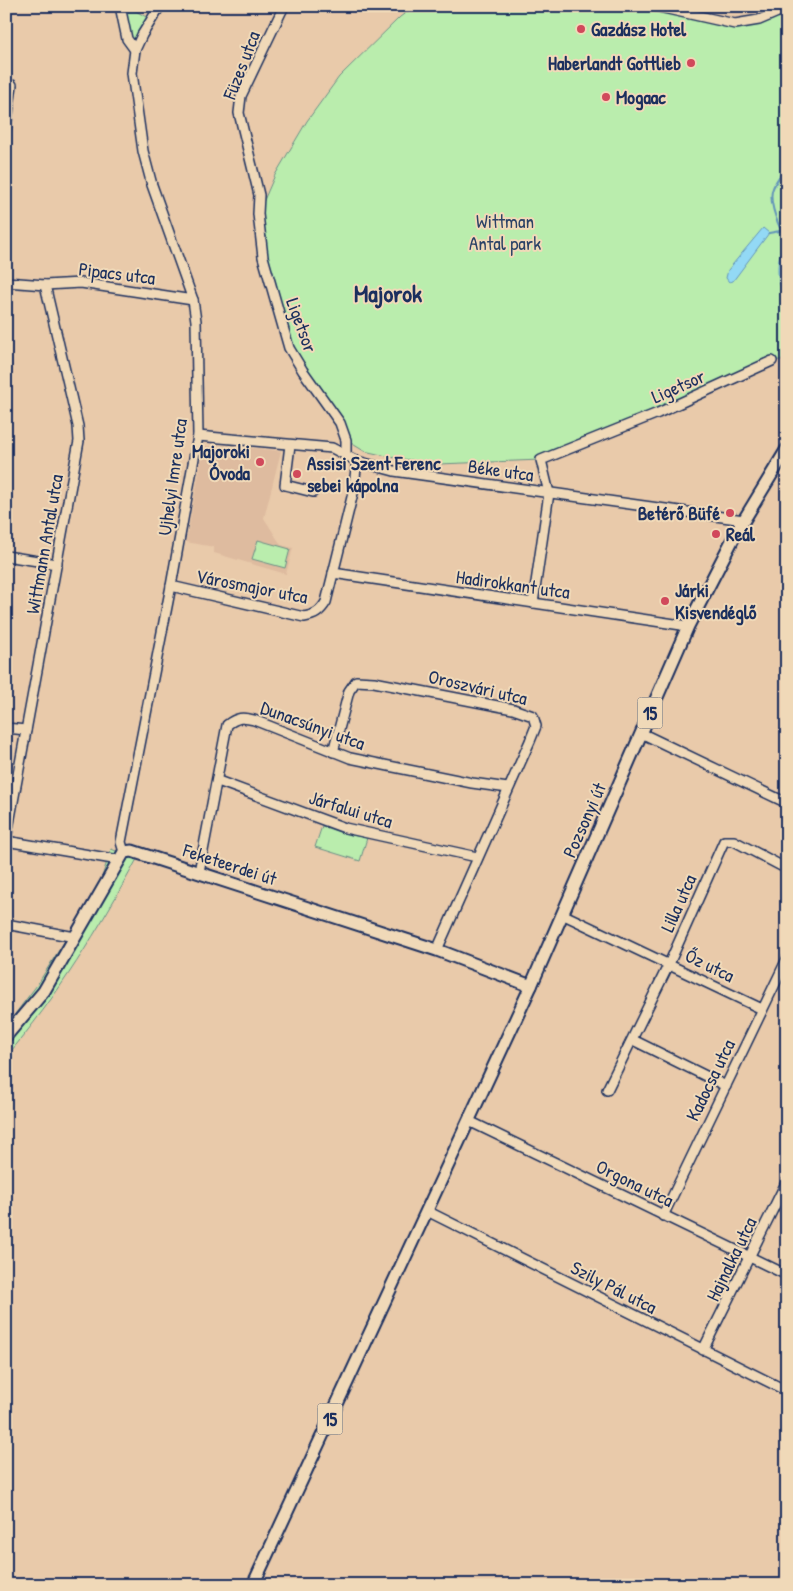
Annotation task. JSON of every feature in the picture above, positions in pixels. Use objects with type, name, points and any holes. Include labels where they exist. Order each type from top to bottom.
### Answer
[{"type":"main road","name":"Pozsonyi út","points":[[427,1211],[531,986],[688,626],[744,520],[786,454]]},
{"type":"main road","name":"Feketeerdei út","points":[[121,856],[132,851],[199,872],[437,950],[531,986]]},
{"type":"main road","points":[[6,1036],[44,990],[121,856]]},
{"type":"main road","name":"15","points":[[253,1585],[427,1211]]},
{"type":"street","points":[[120,6],[127,39],[135,50]]},
{"type":"street","name":"Ujhelyi Imre utca","points":[[121,856],[121,842],[198,436],[196,321],[193,300],[152,185],[143,151],[132,73],[135,50],[160,6]]},
{"type":"street","name":"Füzes utca","points":[[259,195],[239,113],[242,96],[284,6]]},
{"type":"street","points":[[654,6],[735,24],[759,20],[787,8]]},
{"type":"street","points":[[6,129],[12,85]]},
{"type":"street","name":"Ligetsor","points":[[259,195],[259,236],[289,348],[302,371],[340,423],[346,440],[346,454]]},
{"type":"street","name":"Pipacs utca","points":[[6,282],[45,285],[80,283],[193,300]]},
{"type":"street","name":"Wittmann Antal utca","points":[[45,285],[78,426],[79,441],[6,841],[121,856]]},
{"type":"street","name":"Ligetsor","points":[[549,493],[541,460],[658,413],[772,361]]},
{"type":"street","name":"Béke utca","points":[[198,436],[332,448],[357,461],[394,471],[744,520]]},
{"type":"street","points":[[290,444],[285,485],[313,492]]},
{"type":"street","name":"Városmajor utca","points":[[171,586],[304,617],[321,611],[326,602],[333,573],[352,493],[357,461]]},
{"type":"street","points":[[533,603],[549,493]]},
{"type":"street","points":[[6,556],[57,564]]},
{"type":"street","name":"Hadirokkant utca","points":[[333,573],[688,626]]},
{"type":"street","name":"Oroszvári utca","points":[[332,752],[349,690],[356,681],[374,682],[513,709],[533,716],[536,726],[437,950]]},
{"type":"street","name":"Dunacsúnyi utca","points":[[199,872],[218,781],[227,725],[234,719],[244,717],[254,720],[350,758],[396,769],[508,788]]},
{"type":"street","points":[[6,728],[26,730]]},
{"type":"street","points":[[641,732],[787,803]]},
{"type":"street","name":"Járfalui utca","points":[[218,781],[345,828],[477,857]]},
{"type":"street","name":"Lilla utca","points":[[608,1090],[669,964],[724,841],[734,841],[787,869]]},
{"type":"street","name":"Őz utca","points":[[562,914],[762,1009]]},
{"type":"street","points":[[6,924],[75,938]]},
{"type":"street","name":"Kadocsa utca","points":[[663,1216],[787,959]]},
{"type":"street","points":[[632,1040],[726,1086]]},
{"type":"street","name":"Orgona utca","points":[[469,1120],[663,1216],[787,1274]]},
{"type":"street","name":"Hajnalka utca","points":[[703,1350],[787,1181]]},
{"type":"street","name":"Szily Pál utca","points":[[427,1211],[787,1391]]},
{"type":"shaded area","points":[[204,446],[240,447],[242,474],[241,447],[281,451],[264,518],[281,545],[293,548],[286,574],[214,553],[214,547],[186,542]]},
{"type":"green space","points":[[122,6],[127,6],[148,18],[134,41],[131,40]]},
{"type":"green space","name":"Wittman Antal park","points":[[415,6],[654,6],[735,24],[787,8],[787,359],[772,361],[541,460],[439,464],[364,451],[346,440],[303,371],[278,311],[258,214],[275,175],[307,121],[339,77],[400,17]]},
{"type":"green space","points":[[258,540],[290,549],[285,568],[252,559]]},
{"type":"green space","points":[[322,826],[342,833],[367,838],[360,861],[315,847]]},
{"type":"green space","points":[[111,849],[137,859],[77,961],[43,1010],[6,1057],[6,1026],[37,985],[71,931],[101,880]]},
{"type":"water","points":[[763,228],[769,233],[733,281],[729,282],[726,278],[728,270]]},
{"type":"water","points":[[787,237],[787,303],[780,286],[778,270],[780,254]]},
{"type":"waterway","points":[[787,166],[774,185],[771,196],[778,223],[781,230],[787,235]]},
{"type":"waterway","points":[[769,233],[780,231]]},
{"type":"place","name":"Gazdász Hotel","points":[[581,29]]},
{"type":"place","name":"Haberlandt Gottlieb","points":[[691,63]]},
{"type":"place","name":"Mogaac","points":[[606,97]]},
{"type":"place","name":"Majoroki Óvoda","points":[[260,462]]},
{"type":"place","name":"Assisi Szent Ferenc sebei kápolna","points":[[297,474]]},
{"type":"place","name":"Betérő Büfé","points":[[730,513]]},
{"type":"place","name":"Reál","points":[[716,534]]},
{"type":"place","name":"Járki Kisvendéglő","points":[[665,601]]},
{"type":"district","name":"Majorok","points":[[388,293]]}]
